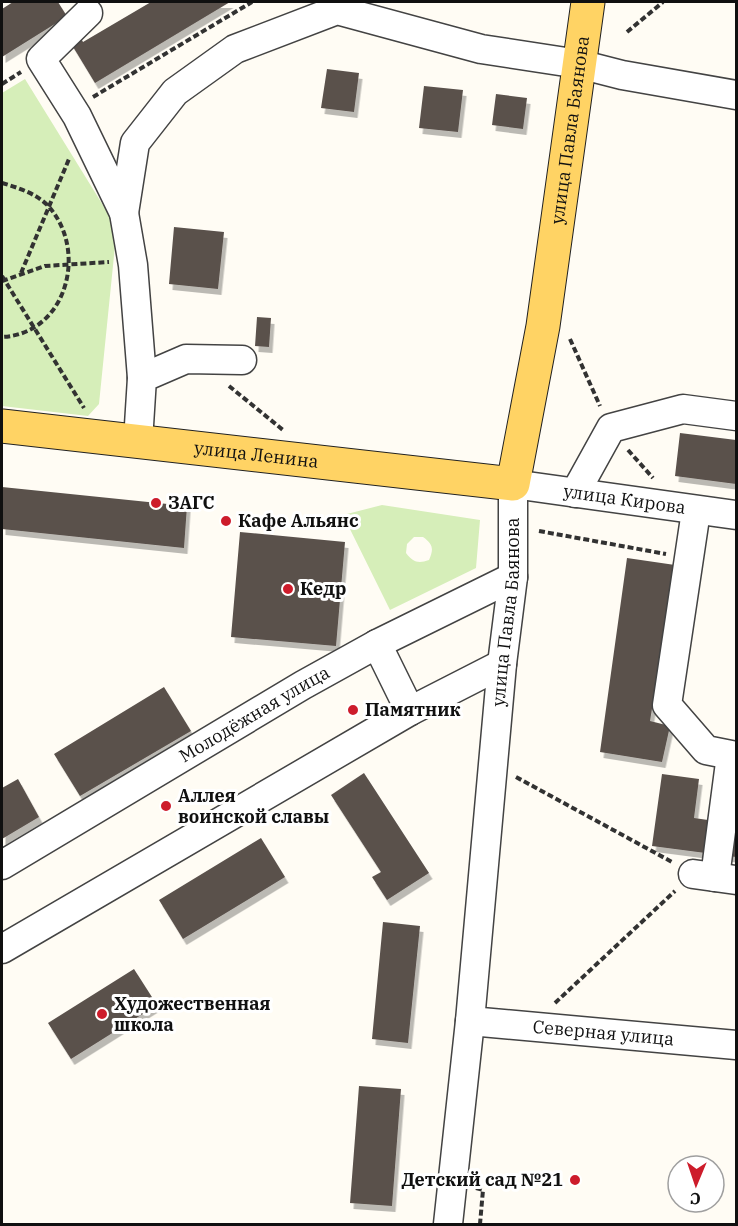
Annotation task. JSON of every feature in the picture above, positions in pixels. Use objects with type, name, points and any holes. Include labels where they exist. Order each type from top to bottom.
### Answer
[{"type":"main road","name":"улица Павла Баянова","points":[[513,484],[543,326],[588,2]]},
{"type":"main road","name":"улица Ленина","points":[[2,426],[513,484]]},
{"type":"street","points":[[92,5],[41,59],[72,110],[124,213],[133,265],[142,378],[138,441]]},
{"type":"street","points":[[124,213],[135,143],[175,92],[235,49],[344,6],[481,49],[579,64],[622,75],[736,95]]},
{"type":"street","points":[[142,378],[186,358],[242,360]]},
{"type":"street","points":[[575,493],[610,428],[682,409],[736,416]]},
{"type":"street","name":"улица Кирова","points":[[513,484],[736,515]]},
{"type":"street","name":"улица Павла Баянова","points":[[448,1224],[470,1021],[502,664],[513,577],[513,484]]},
{"type":"street","points":[[696,511],[666,705],[706,750],[731,755],[715,877]]},
{"type":"street","name":"Молодёжная улица","points":[[2,865],[303,685],[376,644],[513,577]]},
{"type":"street","points":[[376,644],[410,711]]},
{"type":"street","points":[[2,949],[410,711],[502,664]]},
{"type":"street","name":"Северная улица","points":[[470,1021],[736,1045]]},
{"type":"path","points":[[72,110],[252,2]]},
{"type":"path","points":[[627,32],[663,2]]},
{"type":"path","points":[[21,273],[70,156]]},
{"type":"path","points":[[2,183],[28,191],[49,207],[65,233],[70,263],[65,288],[52,310],[33,327],[2,337]]},
{"type":"path","points":[[90,418],[2,279],[70,263],[100,261],[133,265]]},
{"type":"path","points":[[539,531],[687,558]]},
{"type":"path","points":[[514,776],[715,877],[530,1026]]},
{"type":"green space","points":[[25,79],[109,215],[116,236],[99,404],[88,416],[2,406],[2,93]]},
{"type":"green space","points":[[382,505],[480,520],[476,568],[390,610],[343,515]],"holes":[[[414,537],[423,537],[431,544],[432,553],[429,560],[422,562],[416,561],[406,553],[407,544]]]},
{"type":"building","points":[[13,2],[58,2],[83,42],[151,2],[230,2],[95,83],[58,22],[2,57],[2,9]]},
{"type":"building","points":[[327,69],[359,73],[354,112],[321,108]]},
{"type":"building","points":[[424,86],[463,90],[458,132],[419,128]]},
{"type":"building","points":[[496,94],[527,98],[523,129],[492,125]]},
{"type":"building","points":[[174,227],[224,232],[218,289],[169,284]]},
{"type":"building","points":[[257,317],[271,318],[269,347],[255,346]]},
{"type":"building","points":[[680,433],[736,440],[736,484],[675,476]]},
{"type":"building","points":[[2,487],[187,506],[184,548],[2,529]]},
{"type":"building","name":"Кедр","points":[[240,532],[345,542],[336,646],[231,637]]},
{"type":"building","points":[[627,558],[675,565],[650,721],[670,726],[662,762],[600,752]]},
{"type":"building","points":[[164,687],[191,731],[80,796],[54,754]]},
{"type":"building","points":[[364,773],[429,873],[387,900],[372,877],[381,872],[331,795]]},
{"type":"building","points":[[662,774],[699,779],[694,818],[736,824],[736,857],[652,846]]},
{"type":"building","points":[[18,779],[39,817],[2,839],[2,788]]},
{"type":"building","points":[[261,838],[285,877],[183,939],[159,900]]},
{"type":"building","points":[[383,922],[420,926],[408,1043],[372,1039]]},
{"type":"building","name":"Художественная школа","points":[[134,969],[157,1005],[71,1059],[48,1023]]},
{"type":"building","points":[[359,1086],[401,1089],[392,1206],[350,1203]]},
{"type":"place","name":"ЗАГС","points":[[156,503]]},
{"type":"place","name":"Кафе Альянс","points":[[226,521]]},
{"type":"place","name":"Кедр","points":[[288,589]]},
{"type":"place","name":"Памятник","points":[[353,710]]},
{"type":"place","name":"Аллея воинской славы","points":[[166,806]]},
{"type":"place","name":"Художественная школа","points":[[102,1014]]},
{"type":"place","name":"Детский сад №21","points":[[575,1180]]}]
